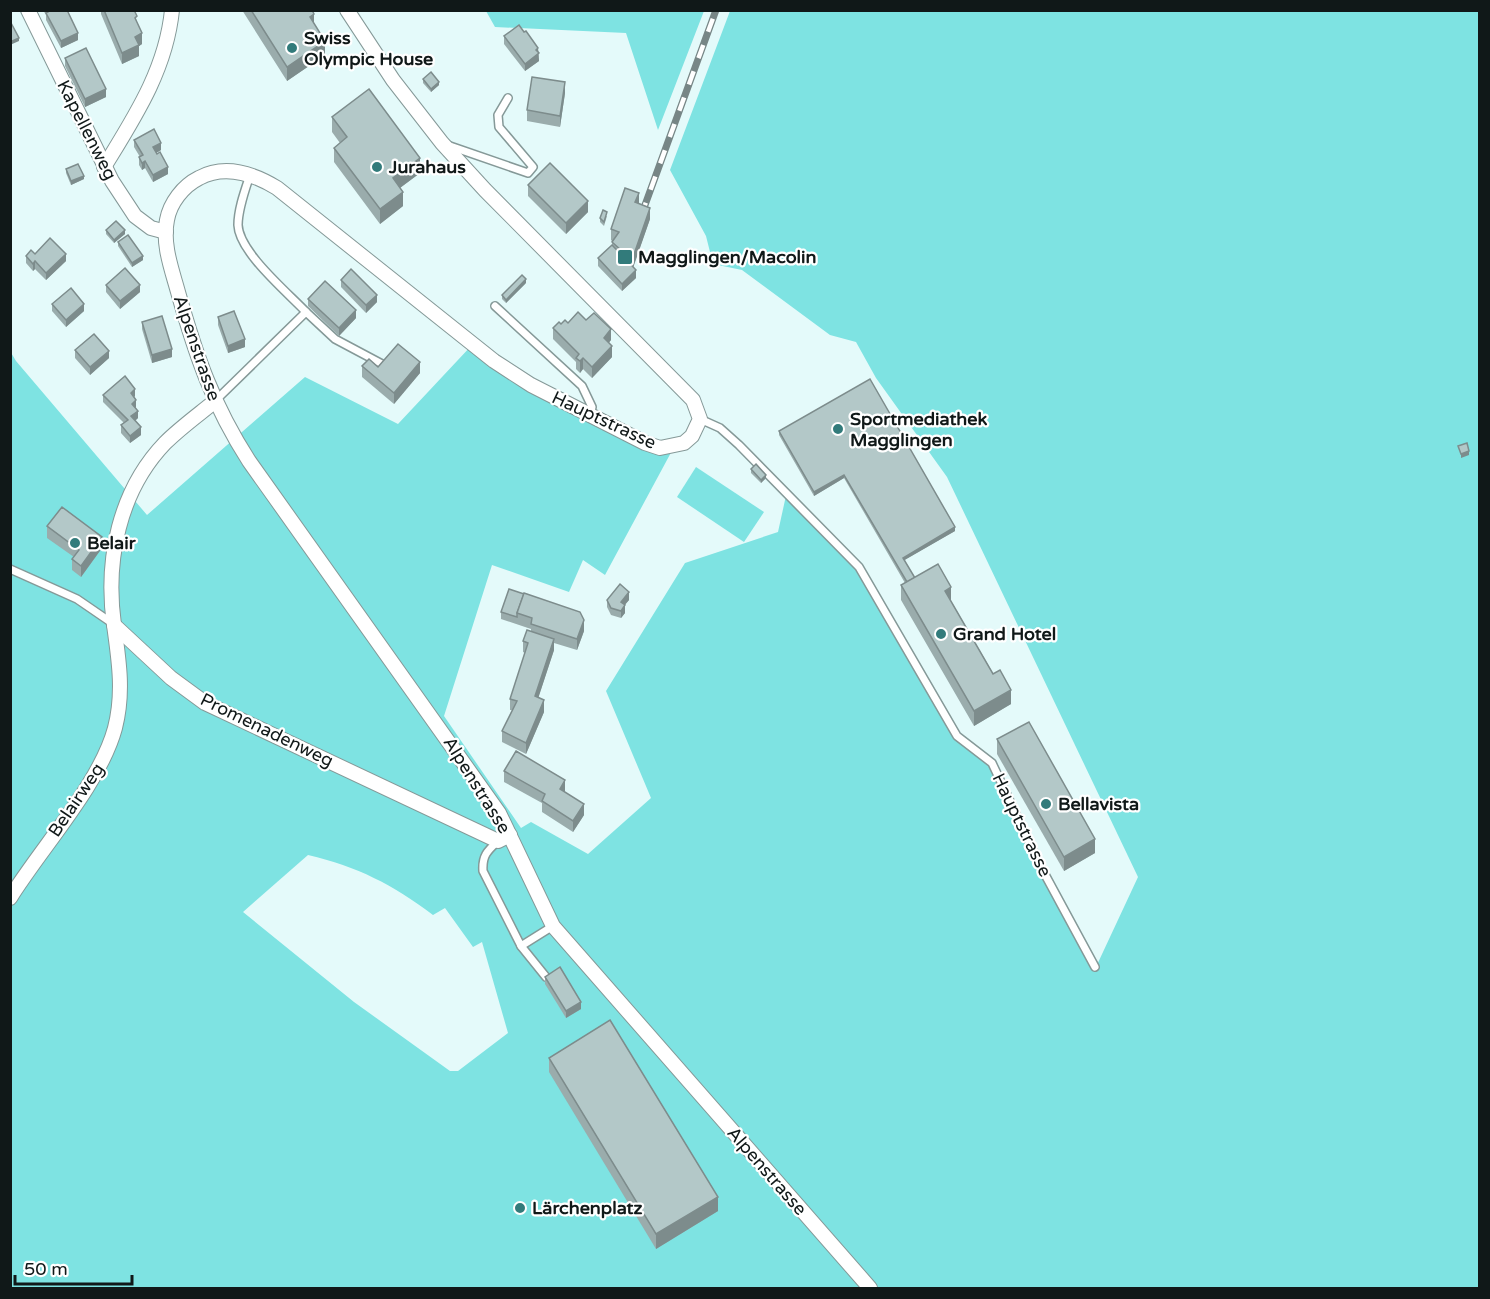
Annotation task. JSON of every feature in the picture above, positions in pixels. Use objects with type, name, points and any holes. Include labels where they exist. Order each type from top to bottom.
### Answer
[{"type":"street","name":"Kapellenweg","points":[[28,10],[104,167],[135,216],[151,228],[166,232]]},
{"type":"street","points":[[104,167],[144,102],[158,70],[172,10]]},
{"type":"street","points":[[347,10],[393,81],[442,143],[585,292],[680,385],[698,408],[700,419]]},
{"type":"street","name":"Hauptstrasse","points":[[166,232],[169,211],[178,195],[190,183],[222,171],[250,175],[265,181],[290,198],[494,362],[531,385],[645,443],[660,448],[684,443],[692,436],[700,419]]},
{"type":"street","name":"Alpenstrasse","points":[[166,232],[167,248],[193,348],[214,402],[249,461],[499,813],[504,838],[553,926],[870,1288]]},
{"type":"street","name":"Belairweg","points":[[10,898],[100,766],[115,729],[121,694],[120,656],[111,592],[120,518],[132,490],[166,442],[214,402]]},
{"type":"street","name":"Promenadenweg","points":[[114,625],[171,678],[205,703],[504,838]]},
{"type":"street","points":[[120,656],[138,647]]},
{"type":"lane","points":[[442,143],[528,173],[533,167],[499,127],[498,116],[508,98]]},
{"type":"lane","points":[[250,175],[239,214],[239,236],[255,259],[335,339],[382,364]]},
{"type":"lane","points":[[495,306],[582,386],[592,407],[590,416]]},
{"type":"lane","points":[[214,402],[306,312]]},
{"type":"lane","name":"Hauptstrasse","points":[[700,419],[720,428],[787,492],[859,567],[957,736],[992,763],[1042,869],[1095,968]]},
{"type":"lane","name":"Promenadenweg","points":[[10,569],[77,598],[114,625]]},
{"type":"lane","points":[[504,838],[486,852],[482,861],[483,871],[521,946],[546,977]]},
{"type":"lane","points":[[521,946],[553,926]]},
{"type":"shaded area","points":[[486,11],[704,11],[658,130],[626,33],[495,27]]},
{"type":"shaded area","points":[[730,11],[1479,11],[1479,1288],[11,1288],[10,351],[16,361],[147,515],[305,377],[398,424],[472,345],[590,416],[674,447],[605,575],[583,560],[569,592],[492,565],[444,716],[521,828],[531,822],[588,854],[651,798],[606,691],[685,563],[778,532],[787,491],[859,567],[957,736],[992,763],[1042,869],[1096,967],[1138,877],[947,477],[876,378],[856,342],[830,335],[742,270],[713,264],[706,236],[670,170]],"holes":[[[308,855],[343,865],[374,878],[403,894],[433,915],[445,908],[473,947],[482,942],[508,1033],[458,1071],[450,1071],[354,1002],[243,912]]]},
{"type":"shaded area","points":[[696,467],[764,512],[744,542],[677,497]]},
{"type":"building","points":[[47,10],[67,10],[78,33],[61,41],[46,13]]},
{"type":"building","points":[[104,10],[134,10],[142,33],[135,37],[139,45],[122,53]]},
{"type":"building","name":"Swiss Olympic House","points":[[251,10],[312,10],[314,14],[310,17],[325,41],[287,67]]},
{"type":"building","points":[[10,21],[19,38],[10,42]]},
{"type":"building","points":[[519,25],[524,32],[526,31],[539,53],[525,64],[504,36]]},
{"type":"building","points":[[86,48],[106,89],[85,99],[65,58]]},
{"type":"building","points":[[431,72],[439,82],[431,89],[423,79]]},
{"type":"building","points":[[532,77],[565,82],[560,116],[527,110]]},
{"type":"building","name":"Jurahaus","points":[[369,89],[420,158],[393,178],[403,192],[380,209],[334,148],[347,137],[332,117]]},
{"type":"building","points":[[154,129],[161,143],[153,147],[157,154],[160,152],[168,167],[153,175],[145,161],[142,163],[139,157],[143,155],[134,140]]},
{"type":"building","points":[[550,163],[588,201],[566,223],[528,185]]},
{"type":"building","points":[[78,164],[84,176],[71,181],[66,169]]},
{"type":"building","points":[[625,188],[639,193],[635,202],[650,208],[632,260],[612,242],[619,232],[611,229]]},
{"type":"building","points":[[603,210],[607,212],[604,222],[600,218]]},
{"type":"building","points":[[116,221],[125,230],[114,240],[106,230]]},
{"type":"building","points":[[128,235],[143,256],[132,263],[118,242]]},
{"type":"building","points":[[50,238],[66,254],[46,273],[35,261],[33,264],[26,256],[31,250],[35,254]]},
{"type":"building","points":[[612,245],[636,270],[622,284],[598,258]]},
{"type":"building","points":[[125,268],[140,285],[120,301],[106,285]]},
{"type":"building","points":[[351,269],[377,295],[366,305],[341,280]]},
{"type":"building","points":[[522,275],[526,279],[506,300],[502,295]]},
{"type":"building","points":[[325,281],[356,310],[339,328],[308,299]]},
{"type":"building","points":[[71,288],[84,304],[66,320],[52,304]]},
{"type":"building","points":[[234,311],[245,339],[228,346],[218,317]]},
{"type":"building","points":[[578,312],[586,320],[594,313],[611,329],[604,338],[612,346],[592,367],[583,358],[580,361],[576,358],[579,354],[553,328],[565,320],[568,323]]},
{"type":"building","points":[[162,316],[172,349],[152,355],[142,322]]},
{"type":"building","points":[[94,334],[109,351],[90,367],[75,350]]},
{"type":"building","points":[[398,344],[420,362],[394,393],[362,366],[369,359],[378,367]]},
{"type":"building","points":[[125,376],[135,389],[131,393],[136,400],[132,404],[138,411],[131,416],[141,427],[130,436],[121,425],[128,420],[103,395]]},
{"type":"building","points":[[870,379],[955,527],[903,558],[915,578],[907,582],[844,475],[814,492],[779,431]]},
{"type":"building","points":[[1467,443],[1469,451],[1461,454],[1458,446]]},
{"type":"building","points":[[756,464],[766,475],[761,480],[751,469]]},
{"type":"building","points":[[62,507],[102,537],[81,566],[72,559],[79,550],[47,526]]},
{"type":"building","name":"Grand Hotel","points":[[938,564],[951,587],[945,591],[993,674],[1000,670],[1011,690],[974,711],[901,585]]},
{"type":"building","points":[[620,584],[629,592],[621,602],[625,605],[621,611],[611,608],[607,600]]},
{"type":"building","points":[[509,589],[524,594],[517,617],[501,612]]},
{"type":"building","points":[[524,593],[580,612],[584,620],[577,639],[531,624],[532,618],[517,613]]},
{"type":"building","points":[[527,630],[554,639],[535,696],[544,700],[526,743],[502,731],[517,701],[510,699],[528,643],[523,641]]},
{"type":"building","name":"Bellavista","points":[[1029,722],[1095,839],[1064,857],[997,739]]},
{"type":"building","points":[[516,751],[565,780],[560,789],[584,804],[573,821],[542,801],[545,794],[504,771]]},
{"type":"building","points":[[560,967],[581,1002],[566,1011],[545,977]]},
{"type":"building","points":[[610,1020],[718,1197],[656,1234],[549,1058]]},
{"type":"railway","points":[[641,216],[716,10]]},
{"type":"place","name":"Swiss Olympic House","points":[[292,48]]},
{"type":"place","name":"Jurahaus","points":[[377,167]]},
{"type":"place","name":"Magglingen/Macolin","points":[[625,257]]},
{"type":"place","name":"Sportmediathek Magglingen","points":[[838,429]]},
{"type":"place","name":"Belair","points":[[75,543]]},
{"type":"place","name":"Grand Hotel","points":[[941,634]]},
{"type":"place","name":"Bellavista","points":[[1046,804]]},
{"type":"place","name":"Lärchenplatz","points":[[520,1208]]}]
